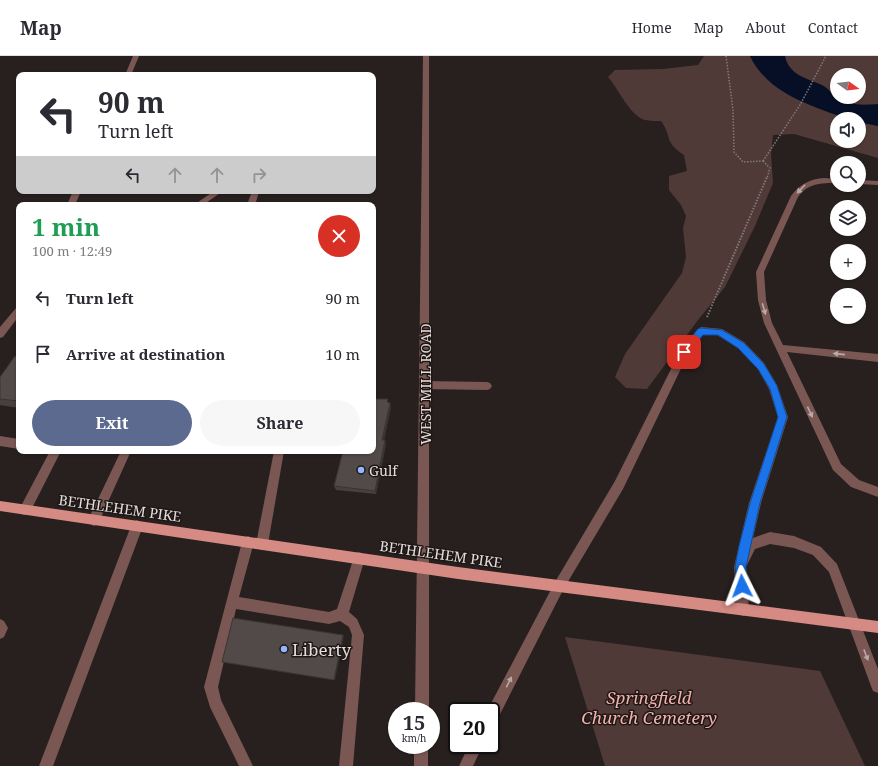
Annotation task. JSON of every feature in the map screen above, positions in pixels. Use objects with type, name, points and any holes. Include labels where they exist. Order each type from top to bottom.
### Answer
[{"type":"main road","name":"BETHLEHEM PIKE","points":[[0,506],[424,568],[878,628]]},
{"type":"street","points":[[129,72],[136,56]]},
{"type":"street","name":"WEST MILL ROAD","points":[[422,702],[426,56]]},
{"type":"street","points":[[830,181],[816,181],[807,183],[800,188],[795,196],[760,272],[762,300],[768,323],[837,467],[846,478],[859,487],[878,492]]},
{"type":"street","points":[[866,182],[878,183]]},
{"type":"street","points":[[202,202],[214,194]]},
{"type":"street","points":[[0,334],[16,314]]},
{"type":"street","points":[[499,702],[559,586],[618,485],[684,352],[701,331],[720,332],[741,345],[761,366],[774,388],[783,417],[755,503],[740,567],[744,610]]},
{"type":"street","points":[[780,348],[878,358]]},
{"type":"street","points":[[424,385],[487,386]]},
{"type":"street","points":[[0,440],[16,443]]},
{"type":"street","points":[[25,510],[54,454]]},
{"type":"street","points":[[94,520],[125,454]]},
{"type":"street","points":[[262,544],[278,454]]},
{"type":"street","points":[[46,766],[137,526]]},
{"type":"street","points":[[740,567],[752,544],[770,538],[794,542],[817,551],[834,568],[878,686]]},
{"type":"street","points":[[246,766],[215,702],[211,687],[248,542]]},
{"type":"street","points":[[342,614],[359,558]]},
{"type":"street","points":[[232,602],[329,618],[342,614]]},
{"type":"street","points":[[342,614],[353,623],[358,635],[346,766]]},
{"type":"street","points":[[0,625],[2,628],[0,633]]},
{"type":"street","points":[[421,754],[421,766]]},
{"type":"street","points":[[466,766],[472,754]]},
{"type":"path","points":[[726,56],[733,110],[734,152],[743,162],[750,163],[763,161],[800,105],[826,56]]},
{"type":"path","points":[[701,331],[769,173],[770,168],[763,161]]},
{"type":"green space","points":[[704,56],[750,56],[758,69],[768,80],[780,89],[806,103],[830,113],[830,144],[794,134],[773,135],[771,154],[773,183],[755,226],[725,287],[698,320],[647,389],[626,388],[615,377],[625,354],[682,273],[686,257],[683,228],[686,216],[681,205],[669,190],[669,176],[687,171],[684,155],[673,146],[661,121],[645,120],[634,113],[608,77],[615,70],[663,69],[698,65]]},
{"type":"green space","points":[[772,56],[878,56],[878,115],[845,104],[866,104],[866,68],[830,68],[830,99],[785,84]]},
{"type":"green space","points":[[866,123],[878,126],[878,158],[843,148],[866,148]]},
{"type":"green space","name":"Springfield Church Cemetery","points":[[565,637],[820,671],[865,766],[605,766]]},
{"type":"water","points":[[750,56],[785,56],[790,68],[794,72],[804,78],[824,86],[830,91],[830,104],[878,104],[878,126],[866,123],[866,112],[830,113],[809,105],[779,89],[763,75]]},
{"type":"building","points":[[16,356],[16,401],[0,399],[0,377]]},
{"type":"building","name":"Gulf","points":[[376,399],[388,399],[387,402],[390,403],[382,440],[385,440],[375,491],[334,486],[342,454],[376,454]]},
{"type":"building","name":"Liberty","points":[[233,618],[343,635],[334,680],[222,662]]},
{"type":"place","name":"Gulf","points":[[361,470]]},
{"type":"place","name":"Liberty","points":[[284,649]]},
{"type":"route","points":[[684,352],[701,331],[720,332],[741,345],[761,366],[774,388],[783,417],[755,503],[744,546],[740,567],[742,586]]}]
